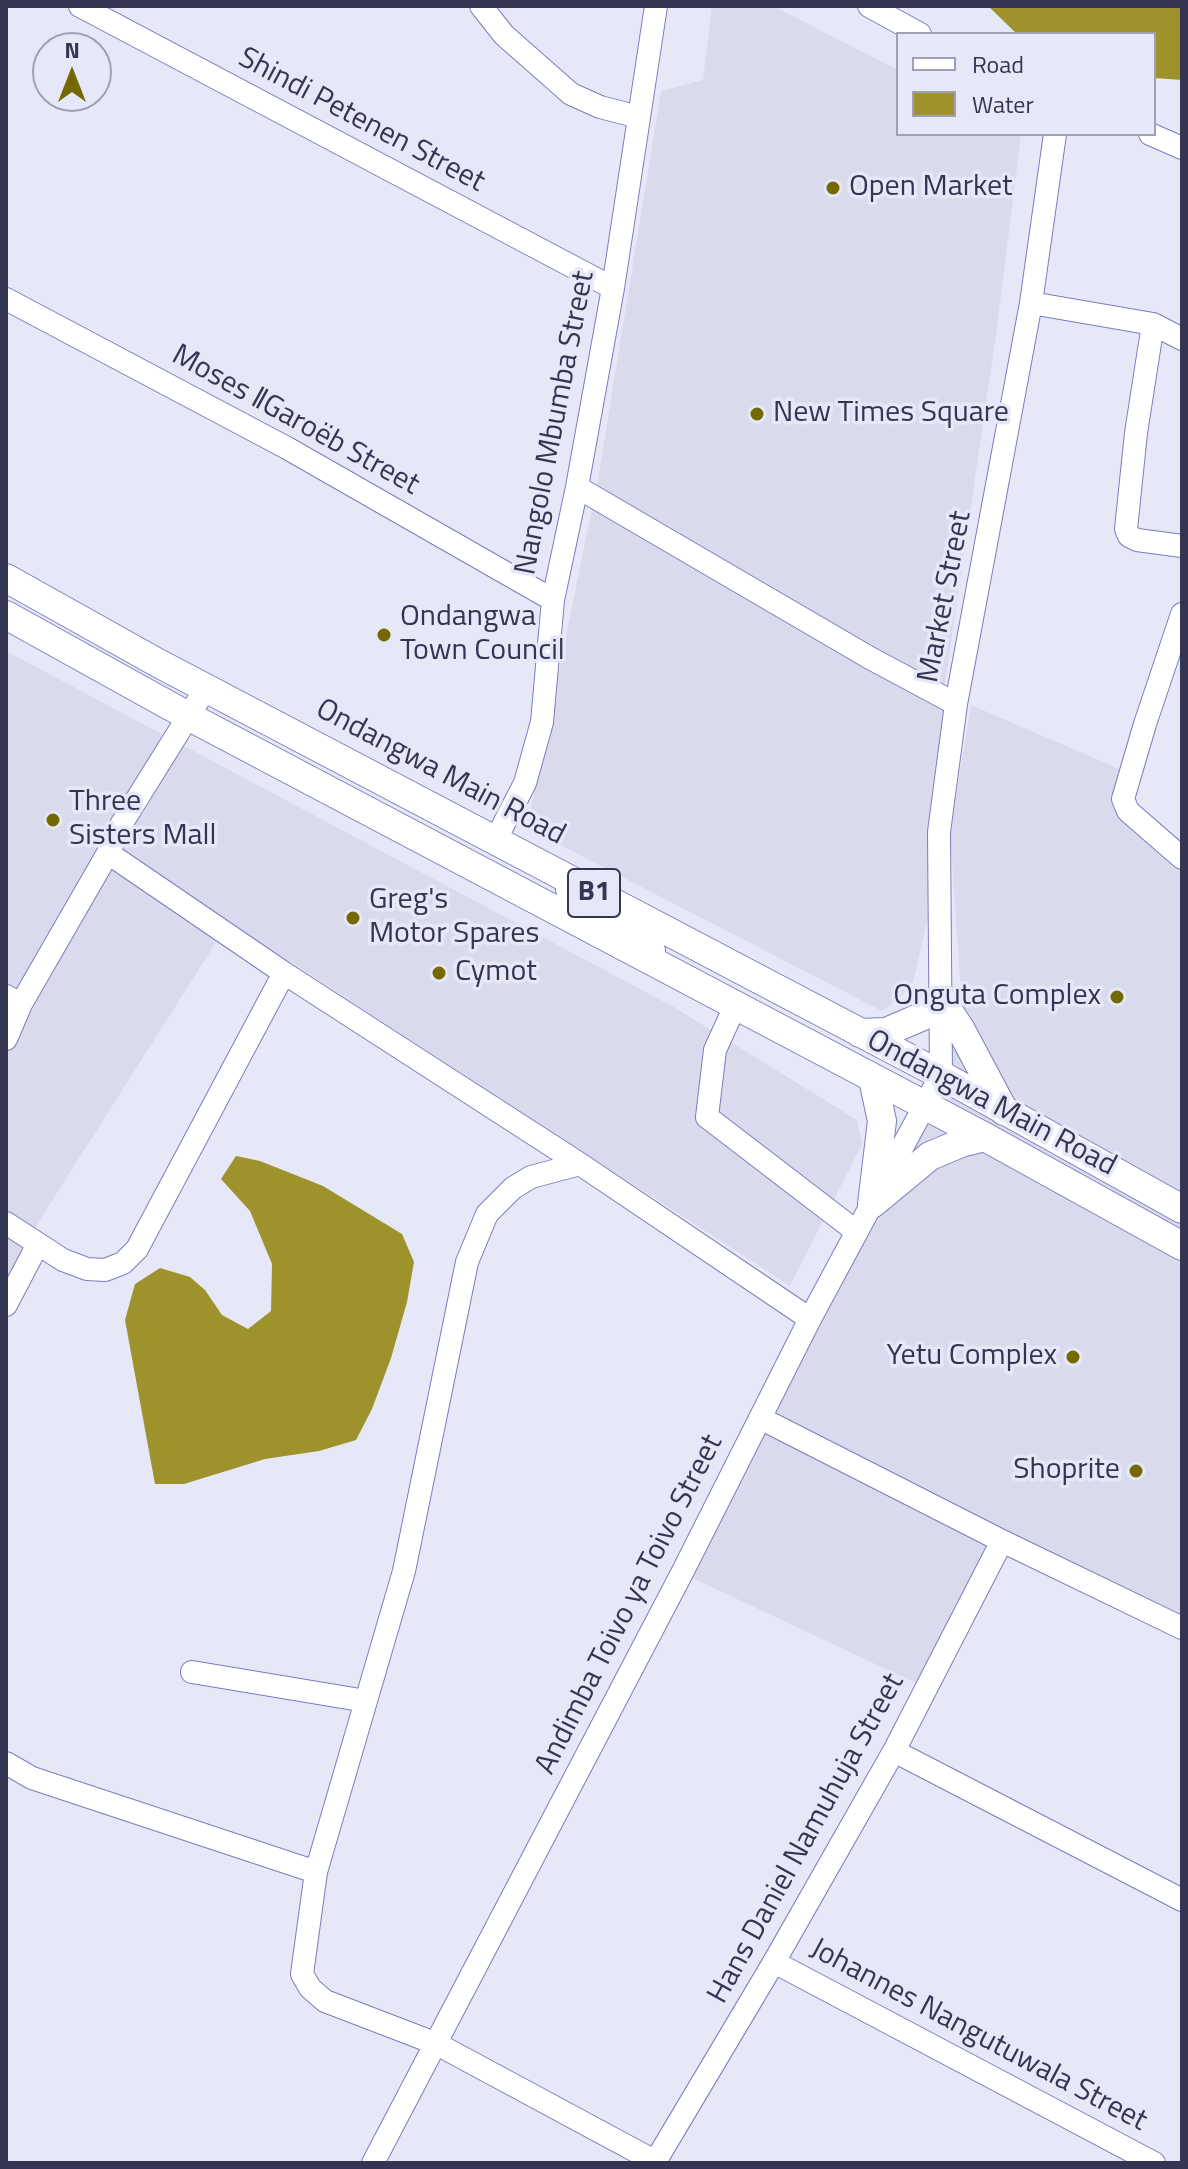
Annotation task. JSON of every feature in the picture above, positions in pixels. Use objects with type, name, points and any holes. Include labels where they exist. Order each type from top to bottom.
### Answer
[{"type":"main road","name":"Ondangwa Main Road","points":[[6,578],[206,688],[941,1075],[1182,1209]]},
{"type":"main road","name":"Ondangwa Main Road","points":[[6,615],[188,716],[985,1137],[1182,1246]]},
{"type":"main road","points":[[860,1033],[886,1032],[921,1017],[940,998],[961,1030],[1004,1111]]},
{"type":"main road","points":[[872,1204],[882,1121],[873,1079]]},
{"type":"main road","points":[[872,1204],[930,1156],[985,1137]]},
{"type":"street","name":"Shindi Petenen Street","points":[[80,6],[613,288]]},
{"type":"street","points":[[481,6],[504,35],[571,94],[600,107],[639,117]]},
{"type":"street","name":"Nangolo Mbumba Street","points":[[495,841],[525,783],[542,722],[553,600],[613,288],[656,6]]},
{"type":"street","points":[[869,6],[916,32]]},
{"type":"street","name":"Market Street","points":[[941,1075],[939,832],[956,704],[1031,303],[1055,136]]},
{"type":"street","points":[[1155,136],[1182,148]]},
{"type":"street","name":"Moses ǁGaroëb Street","points":[[6,299],[287,448],[553,600]]},
{"type":"street","points":[[1031,303],[1153,324],[1182,339]]},
{"type":"street","points":[[1153,324],[1136,433],[1126,529],[1129,536],[1137,540],[1182,546]]},
{"type":"street","points":[[577,487],[870,658],[956,704]]},
{"type":"street","points":[[1182,614],[1123,799],[1128,811],[1182,858]]},
{"type":"street","points":[[6,1039],[14,1000],[108,853],[122,823],[206,688]]},
{"type":"street","points":[[495,841],[735,1006],[715,1050],[707,1117],[857,1232]]},
{"type":"street","points":[[108,853],[284,973],[580,1164],[810,1319]]},
{"type":"street","points":[[6,1223],[63,1260],[87,1269],[105,1270],[123,1263],[137,1249],[284,973]]},
{"type":"street","name":"Andimba Toivo ya Toivo Street","points":[[373,2163],[682,1573],[810,1319],[941,1075]]},
{"type":"street","points":[[580,1164],[531,1177],[513,1188],[487,1214],[467,1262],[404,1571],[316,1872],[302,1974],[310,1988],[325,2001],[437,2044],[657,2162]]},
{"type":"street","points":[[6,1305],[38,1244]]},
{"type":"street","points":[[760,1418],[1182,1628]]},
{"type":"street","name":"Hans Daniel Namuhuja Street","points":[[657,2162],[894,1751],[1002,1541]]},
{"type":"street","points":[[192,1672],[366,1701]]},
{"type":"street","points":[[894,1751],[1182,1900]]},
{"type":"street","points":[[6,1763],[32,1778],[316,1872]]},
{"type":"street","name":"Johannes Nangutuwala Street","points":[[774,1962],[1154,2163]]},
{"type":"shaded area","points":[[712,6],[773,6],[896,69],[896,136],[1021,136],[996,335],[945,683],[930,909],[912,987],[882,1011],[527,828],[598,479],[661,91],[703,80]]},
{"type":"shaded area","points":[[6,651],[672,1006],[857,1120],[862,1144],[790,1286],[229,922],[41,1218],[6,1284]]},
{"type":"shaded area","points":[[971,705],[1131,774],[1123,799],[1182,858],[1182,1628],[1003,1541],[926,1688],[682,1573],[941,1075],[961,993],[950,833]]},
{"type":"water","points":[[988,6],[1182,6],[1182,80],[1156,78],[1156,32],[1015,32]]},
{"type":"water","points":[[236,1156],[260,1161],[323,1186],[402,1234],[414,1262],[407,1302],[391,1358],[372,1409],[356,1440],[319,1451],[265,1459],[184,1484],[155,1484],[125,1320],[135,1284],[160,1268],[190,1277],[205,1290],[222,1315],[248,1329],[271,1311],[272,1264],[250,1211],[221,1179]]},
{"type":"place","name":"Open Market","points":[[833,188]]},
{"type":"place","name":"New Times Square","points":[[757,414]]},
{"type":"place","name":"Ondangwa Town Council","points":[[384,635]]},
{"type":"place","name":"Three Sisters Mall","points":[[53,820]]},
{"type":"place","name":"Greg's Motor Spares","points":[[353,918]]},
{"type":"place","name":"Cymot","points":[[439,973]]},
{"type":"place","name":"Onguta Complex","points":[[1117,997]]},
{"type":"place","name":"Yetu Complex","points":[[1073,1357]]},
{"type":"place","name":"Shoprite","points":[[1136,1471]]}]
